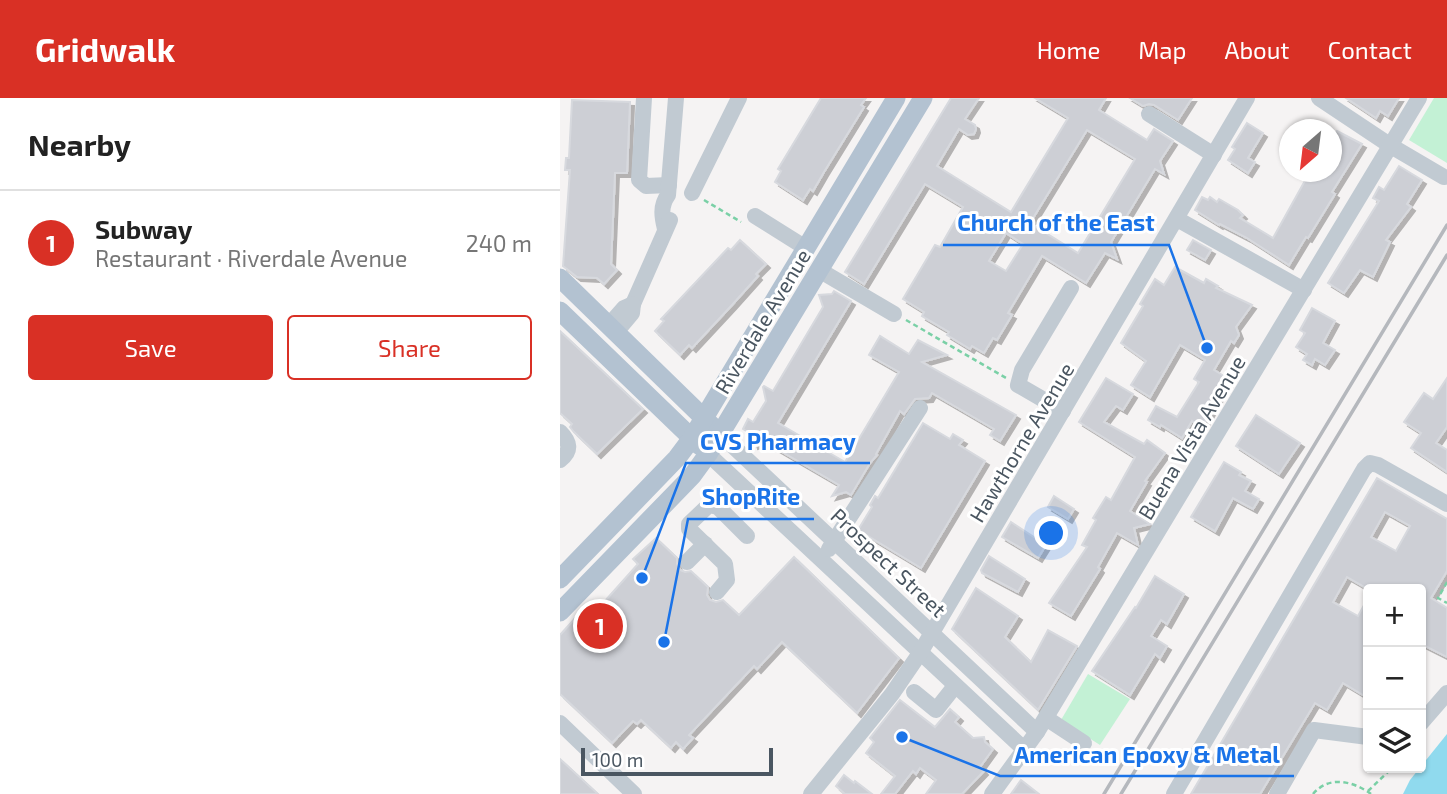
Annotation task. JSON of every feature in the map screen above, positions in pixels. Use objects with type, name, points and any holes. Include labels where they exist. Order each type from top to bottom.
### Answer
[{"type":"main road","name":"Riverdale Avenue","points":[[560,579],[677,458],[692,438],[896,98]]},
{"type":"main road","name":"Riverdale Avenue","points":[[560,612],[692,476],[708,454],[923,98]]},
{"type":"main road","name":"Prospect Street","points":[[560,278],[720,434]]},
{"type":"main road","points":[[560,311],[708,454]]},
{"type":"street","points":[[612,329],[632,313],[633,304],[672,218],[669,190],[676,98]]},
{"type":"street","points":[[692,193],[739,98]]},
{"type":"street","name":"Hawthorne Avenue","points":[[811,794],[892,694],[932,634],[1247,98]]},
{"type":"street","points":[[1319,98],[1391,146],[1444,177]]},
{"type":"street","name":"Buena Vista Avenue","points":[[992,794],[1046,718],[1419,98]]},
{"type":"street","points":[[644,100],[639,180],[646,186],[669,190]]},
{"type":"street","points":[[1149,114],[1214,155]]},
{"type":"street","points":[[755,216],[806,248]]},
{"type":"street","points":[[1177,219],[1304,290]]},
{"type":"street","points":[[820,270],[894,314]]},
{"type":"street","points":[[1063,411],[1018,385],[1022,370],[1071,288]]},
{"type":"street","points":[[820,559],[836,542],[920,408]]},
{"type":"street","points":[[560,432],[567,439],[569,448],[560,460]]},
{"type":"street","name":"Prospect Street","points":[[720,434],[1037,732]]},
{"type":"street","points":[[708,454],[1025,750]]},
{"type":"street","points":[[1174,794],[1205,746],[1286,600],[1364,469],[1370,463],[1378,465],[1447,504]]},
{"type":"street","points":[[718,592],[727,580],[725,564],[689,529],[689,524],[709,505],[718,508],[747,536]]},
{"type":"street","points":[[687,562],[705,544]]},
{"type":"street","points":[[914,692],[936,710],[955,686]]},
{"type":"street","points":[[1426,717],[1447,693]]},
{"type":"street","points":[[1046,718],[1084,743]]},
{"type":"street","points":[[560,723],[634,794]]},
{"type":"street","points":[[1277,794],[1314,730],[1363,736]]},
{"type":"path","points":[[894,314],[1018,385]]},
{"type":"path","points":[[1447,582],[1438,598],[1447,603]]},
{"type":"path","points":[[1313,794],[1320,786],[1331,782],[1345,782],[1370,793],[1388,773]]},
{"type":"green space","points":[[1434,98],[1447,98],[1447,163],[1409,140]]},
{"type":"green space","points":[[1088,674],[1130,699],[1100,745],[1061,720]]},
{"type":"water","points":[[1447,734],[1447,794],[1403,794],[1416,773],[1426,773],[1426,760]]},
{"type":"building","points":[[821,98],[866,98],[861,105],[864,107],[813,191],[810,189],[803,200],[775,182],[781,171],[778,169]]},
{"type":"building","points":[[951,98],[979,98],[965,119],[975,125],[976,129],[974,134],[968,135],[959,129],[937,166],[1011,212],[1068,118],[1035,98],[1106,98],[1099,110],[1147,140],[1154,129],[1173,141],[1160,161],[1164,174],[1155,169],[1111,242],[1117,259],[1105,253],[1086,283],[1042,256],[1008,313],[1012,315],[997,340],[993,338],[984,353],[972,346],[970,349],[947,335],[949,332],[922,316],[924,312],[903,299],[935,245],[940,247],[963,207],[925,184],[864,284],[845,272]],"holes":[[[1087,130],[1135,159],[1078,253],[1030,223]],[[1006,233],[1023,244],[1006,271],[989,261]]]},
{"type":"building","points":[[1130,98],[1192,98],[1178,120],[1154,105],[1143,106]]},
{"type":"building","points":[[1346,98],[1399,98],[1388,116],[1380,111],[1376,118]]},
{"type":"building","points":[[572,100],[630,102],[627,173],[615,173],[611,264],[617,270],[604,284],[597,278],[577,277],[563,266],[570,170],[565,170],[566,158],[569,158]]},
{"type":"building","points":[[1247,123],[1263,133],[1248,158],[1255,162],[1248,173],[1228,160],[1235,149],[1232,147]]},
{"type":"building","points":[[1342,134],[1362,144],[1342,176]]},
{"type":"building","points":[[1399,166],[1422,180],[1407,204],[1411,207],[1386,240],[1390,242],[1373,277],[1360,270],[1344,293],[1328,283],[1379,201],[1373,198],[1379,187],[1384,190]]},
{"type":"building","points":[[1304,182],[1338,182],[1332,192],[1335,194],[1289,265],[1195,210],[1202,197],[1208,200],[1210,197],[1217,202],[1219,199],[1238,210],[1243,215],[1240,218],[1273,238]]},
{"type":"building","points":[[740,240],[766,264],[692,348],[689,345],[680,355],[655,331],[664,321],[661,319],[728,248],[731,250]]},
{"type":"building","points":[[1193,240],[1211,250],[1205,260],[1187,250]]},
{"type":"building","points":[[1175,267],[1204,283],[1206,279],[1218,286],[1216,288],[1252,305],[1236,327],[1239,335],[1234,343],[1231,341],[1214,370],[1229,379],[1202,427],[1192,421],[1182,438],[1148,420],[1156,406],[1177,417],[1199,382],[1194,379],[1205,360],[1180,345],[1150,397],[1131,385],[1146,361],[1121,343],[1155,279],[1164,285]]},
{"type":"building","points":[[834,291],[851,301],[778,423],[845,462],[899,372],[869,355],[880,336],[909,354],[918,340],[947,355],[922,362],[1016,415],[1000,441],[990,435],[994,429],[932,393],[929,398],[915,399],[904,414],[900,411],[877,455],[851,495],[846,492],[832,496],[839,485],[765,442],[754,445],[751,434],[743,429],[748,419],[753,422],[766,401],[763,387],[773,391],[823,307],[819,295],[832,294]]},
{"type":"building","points":[[1312,308],[1335,321],[1323,343],[1335,350],[1325,365],[1315,359],[1312,365],[1303,360],[1307,354],[1296,347],[1305,333],[1300,330]]},
{"type":"building","points":[[560,331],[643,409],[597,454],[574,432],[570,427],[572,424],[560,413]]},
{"type":"building","points":[[1106,378],[1133,394],[1123,410],[1116,406],[1104,422],[1144,444],[1147,440],[1165,453],[1145,481],[1147,482],[1130,511],[1150,524],[1134,528],[1138,545],[1117,533],[1098,567],[1100,569],[1071,616],[1049,603],[1087,547],[1082,545],[1096,520],[1093,518],[1106,497],[1111,500],[1135,457],[1079,422]]},
{"type":"building","points":[[1447,378],[1447,427],[1436,443],[1447,450],[1447,472],[1411,448],[1421,433],[1404,422],[1424,393],[1433,399]]},
{"type":"building","points":[[1256,415],[1300,443],[1279,474],[1236,446]]},
{"type":"building","points":[[923,423],[950,439],[953,434],[963,440],[959,445],[985,461],[921,568],[858,530],[872,507],[870,505],[875,496],[878,498]]},
{"type":"building","points":[[1224,462],[1251,481],[1245,491],[1259,499],[1253,509],[1233,498],[1215,531],[1191,517]]},
{"type":"building","points":[[1377,478],[1447,519],[1447,571],[1431,598],[1447,608],[1447,657],[1426,646],[1426,584],[1363,584],[1363,586],[1347,577],[1333,602],[1358,616],[1363,607],[1363,695],[1343,683],[1327,710],[1315,703],[1260,794],[1191,794]],"holes":[[[1385,512],[1410,526],[1396,551],[1371,537]]]},
{"type":"building","points":[[1054,496],[1074,509],[1068,519],[1048,507]]},
{"type":"building","points":[[1011,522],[1046,545],[1038,558],[1002,537]]},
{"type":"building","points":[[656,538],[677,558],[680,570],[691,571],[708,587],[707,595],[710,600],[723,600],[739,615],[794,557],[899,658],[857,713],[782,642],[757,669],[754,666],[689,735],[693,738],[683,749],[676,742],[671,748],[641,720],[637,724],[633,721],[612,743],[560,694],[560,635],[588,604],[596,611],[638,564],[633,559]]},
{"type":"building","points":[[989,556],[1025,579],[1018,592],[982,573]]},
{"type":"building","points":[[1155,576],[1184,594],[1167,624],[1161,620],[1151,636],[1167,646],[1160,658],[1155,654],[1130,695],[1092,671]]},
{"type":"building","points":[[976,588],[1018,616],[1005,637],[1031,662],[1048,630],[1077,646],[1038,710],[952,629]]},
{"type":"building","points":[[900,700],[935,727],[950,709],[959,717],[955,722],[973,738],[984,737],[985,742],[993,749],[980,767],[984,771],[962,794],[926,794],[936,780],[920,768],[916,774],[913,771],[895,794],[881,794],[895,776],[866,753],[874,742],[870,738]]},
{"type":"building","points":[[560,759],[598,794],[560,794]]},
{"type":"building","points":[[844,775],[872,794],[845,794],[836,786]]},
{"type":"building","points":[[1021,780],[1039,794],[1011,794]]},
{"type":"railway","points":[[1104,794],[1447,225]]},
{"type":"railway","points":[[1121,794],[1447,255]]},
{"type":"place","name":"Church of the East","points":[[1207,348]]},
{"type":"place","name":"CVS Pharmacy","points":[[642,578]]},
{"type":"place","name":"Subway","points":[[600,626]]},
{"type":"place","name":"ShopRite","points":[[664,642]]},
{"type":"place","name":"American Epoxy & Metal","points":[[902,737]]}]
